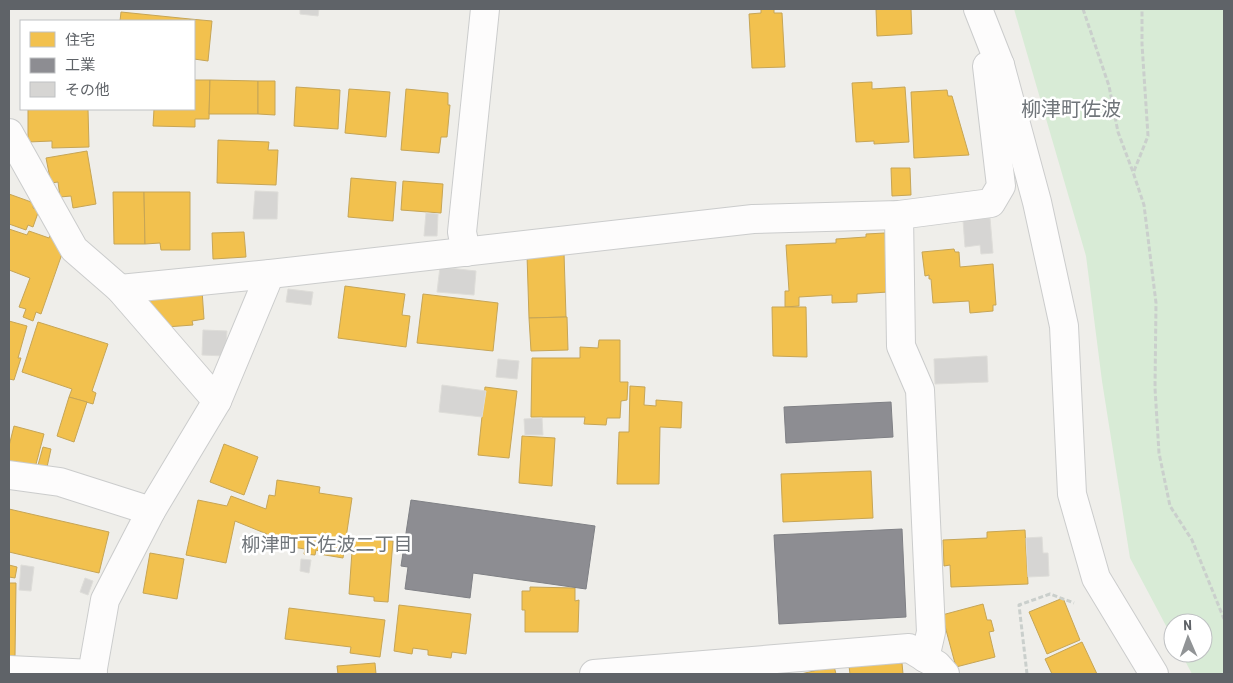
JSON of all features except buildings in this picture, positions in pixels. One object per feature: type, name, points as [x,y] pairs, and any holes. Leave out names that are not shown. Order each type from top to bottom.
[{"type":"street","points":[[466,252],[462,232],[484,9]]},
{"type":"street","points":[[978,9],[1000,65],[1037,202],[1064,326],[1072,494],[1096,578],[1154,674]]},
{"type":"street","points":[[120,289],[753,220],[899,215],[991,203],[1000,186],[987,66],[1000,65]]},
{"type":"street","points":[[9,133],[74,250],[120,289],[217,402]]},
{"type":"street","points":[[899,215],[901,346],[920,390],[931,632],[935,666]]},
{"type":"street","points":[[9,670],[92,674],[105,600],[151,511],[217,402],[270,274]]},
{"type":"street","points":[[9,475],[60,482],[151,511]]},
{"type":"street","points":[[594,674],[909,648],[935,666]]},
{"type":"path","points":[[1083,9],[1109,86],[1118,132],[1144,205],[1156,303],[1155,388],[1159,453],[1170,506],[1192,540],[1224,619]]},
{"type":"path","points":[[1133,172],[1148,136],[1142,44],[1142,9]]},
{"type":"path","points":[[1027,674],[1019,604],[1050,594],[1073,602],[1080,608]]},
{"type":"green space","points":[[1014,9],[1224,9],[1224,674],[1192,674],[1186,663],[1213,663],[1213,613],[1163,613],[1163,620],[1130,558],[1102,381],[1086,256]]},
{"type":"district","name":"柳津町佐波","points":[[1071,109]]},
{"type":"district","name":"柳津町下佐波二丁目","points":[[327,544]]}]
